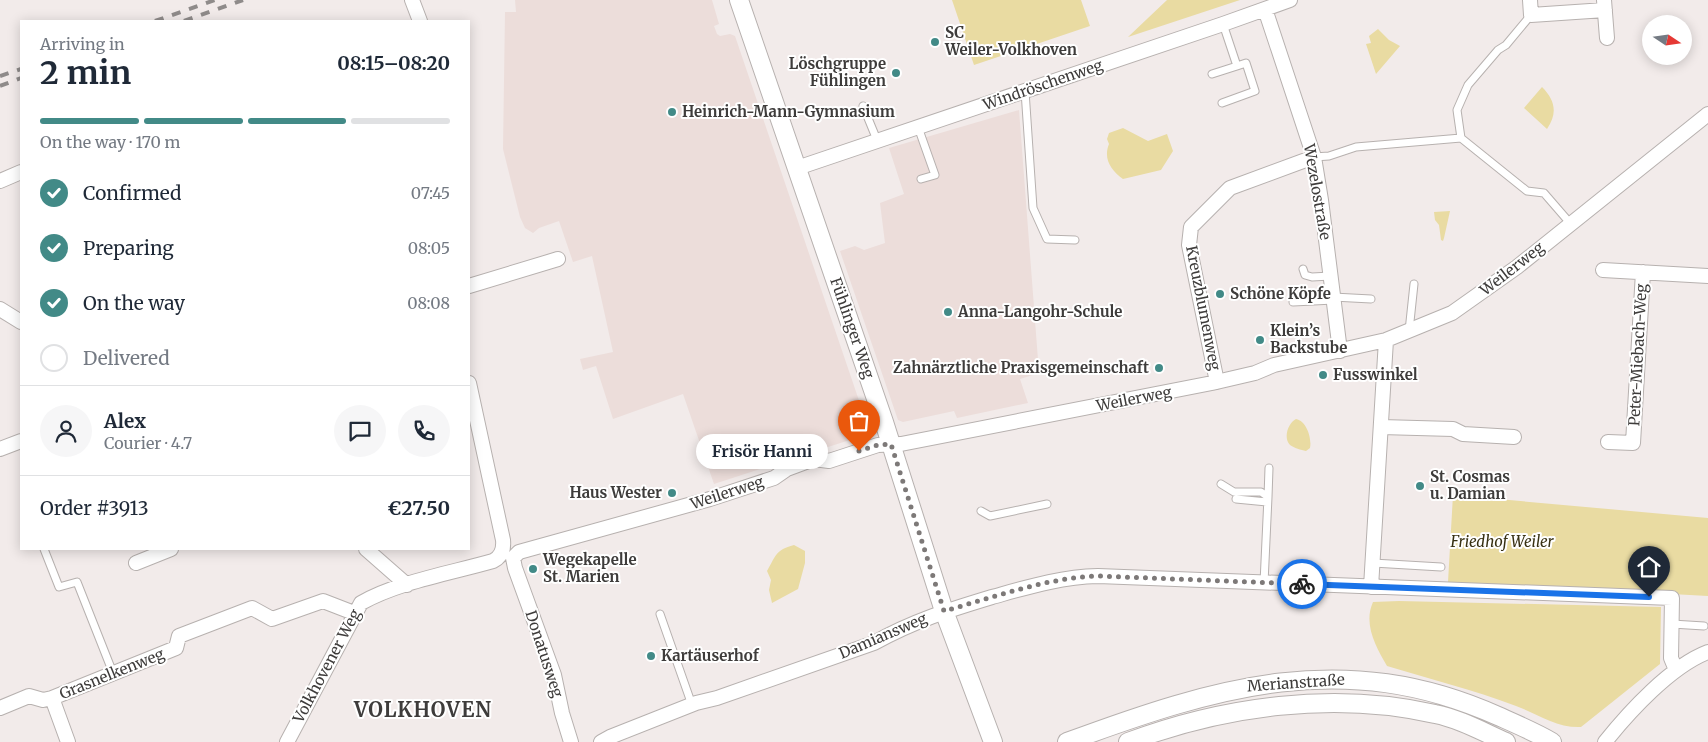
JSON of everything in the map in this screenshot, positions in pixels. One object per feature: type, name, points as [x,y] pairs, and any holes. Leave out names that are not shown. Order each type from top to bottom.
[{"type":"street","points":[[412,0],[420,20]]},
{"type":"street","name":"Fühlinger Weg","points":[[739,0],[891,444],[944,611],[993,742]]},
{"type":"street","name":"Windröschenweg","points":[[797,168],[1290,0]]},
{"type":"street","points":[[1530,0],[1530,14],[1604,5],[1607,38]]},
{"type":"street","name":"Wezelostraße","points":[[1265,9],[1314,157],[1322,200],[1340,351]]},
{"type":"street","name":"Weilerweg","points":[[515,568],[513,558],[519,552],[710,499],[774,478],[787,469],[814,459],[828,460],[878,445],[901,444],[928,439],[1217,382],[1255,373],[1274,365],[1386,340],[1409,332],[1447,316],[1464,306],[1517,267],[1708,114]]},
{"type":"street","name":"Kreuzblumenweg","points":[[1217,382],[1190,246],[1192,227],[1230,188],[1314,157]]},
{"type":"street","points":[[0,181],[20,172]]},
{"type":"street","points":[[470,286],[558,259]]},
{"type":"street","points":[[1603,270],[1708,276]]},
{"type":"street","name":"Peter-Miebach-Weg","points":[[1608,442],[1633,443],[1643,272]]},
{"type":"street","points":[[0,309],[20,321]]},
{"type":"street","points":[[1372,587],[1386,340]]},
{"type":"street","name":"Volkhovener Weg","points":[[287,742],[361,603],[407,585],[493,561],[498,559],[502,552],[504,540],[470,387]]},
{"type":"street","points":[[1381,427],[1453,429],[1463,434],[1514,437]]},
{"type":"street","points":[[0,449],[20,441]]},
{"type":"street","points":[[136,563],[168,550]]},
{"type":"street","points":[[367,550],[407,585]]},
{"type":"street","name":"Donatusweg","points":[[515,568],[554,675],[562,713],[571,742]]},
{"type":"street","name":"Damiansweg","points":[[601,742],[692,705],[874,643],[895,631],[944,611],[1047,581],[1074,577],[1098,576],[1672,598],[1671,658],[1676,670]]},
{"type":"street","name":"Grasnelkenweg","points":[[0,708],[28,696],[43,700],[52,698],[176,648],[179,636],[252,608],[272,619],[323,601],[354,614]]},
{"type":"street","points":[[1605,742],[1626,717],[1676,670],[1708,652]]},
{"type":"street","name":"Merianstraße","points":[[1067,742],[1164,708],[1246,686],[1307,679],[1359,679],[1391,683],[1439,693],[1473,705],[1552,742]]},
{"type":"street","points":[[52,698],[68,742]]},
{"type":"street","name":"Merianstraße","points":[[1128,742],[1218,714],[1250,708],[1328,703],[1397,707],[1437,714],[1506,742]]},
{"type":"lane","points":[[1530,14],[1506,45],[1498,50],[1468,85],[1457,110],[1461,138],[1527,191],[1544,193],[1570,223]]},
{"type":"lane","points":[[1223,24],[1237,66]]},
{"type":"lane","points":[[1212,74],[1246,63],[1255,91],[1222,103]]},
{"type":"lane","points":[[1024,91],[1033,208],[1047,239],[1074,240]]},
{"type":"lane","points":[[863,106],[877,140]]},
{"type":"lane","points":[[918,127],[935,175],[921,179]]},
{"type":"lane","name":"Kreuzblumenweg","points":[[1314,157],[1329,156],[1356,147],[1461,138]]},
{"type":"lane","points":[[1303,269],[1305,275],[1312,277],[1331,276]]},
{"type":"lane","points":[[1409,332],[1414,284]]},
{"type":"lane","points":[[1293,302],[1344,296],[1370,299]]},
{"type":"lane","points":[[1264,583],[1269,468]]},
{"type":"lane","points":[[1221,484],[1234,492],[1261,492],[1267,500]]},
{"type":"lane","points":[[1236,499],[1267,500]]},
{"type":"lane","points":[[981,512],[990,516],[1047,504]]},
{"type":"lane","points":[[44,550],[59,588],[77,582],[113,673]]},
{"type":"lane","points":[[1373,563],[1441,567]]},
{"type":"lane","points":[[660,614],[692,705]]},
{"type":"lane","points":[[1672,624],[1704,626]]},
{"type":"shaded area","points":[[515,0],[712,0],[719,24],[714,26],[717,34],[720,36],[730,34],[735,36],[868,427],[865,435],[714,484],[683,394],[613,419],[596,366],[583,370],[580,359],[613,352],[592,256],[573,262],[559,221],[539,228],[533,233],[525,228],[520,217],[503,149],[505,12],[516,12]]},
{"type":"shaded area","name":"Anna-Langohr-Schule","points":[[1019,110],[1039,373],[1020,379],[1028,403],[957,418],[954,411],[903,422],[898,420],[840,251],[855,246],[864,250],[885,243],[880,203],[904,194],[889,148]]},
{"type":"green space","points":[[952,0],[1081,0],[1090,26],[974,65]]},
{"type":"green space","points":[[1167,0],[1240,0],[1128,37]]},
{"type":"green space","points":[[1378,29],[1389,40],[1400,46],[1376,74],[1366,44],[1371,43],[1369,36]]},
{"type":"green space","points":[[1542,87],[1550,97],[1554,107],[1553,118],[1547,129],[1524,108]]},
{"type":"green space","points":[[1123,128],[1148,141],[1167,134],[1173,151],[1161,170],[1123,179],[1115,172],[1109,164],[1107,149],[1109,144],[1107,139],[1109,133]]},
{"type":"green space","points":[[1450,211],[1443,241],[1441,240],[1439,225],[1435,220],[1434,212]]},
{"type":"green space","points":[[1296,419],[1303,423],[1309,435],[1310,448],[1306,451],[1293,447],[1287,439],[1287,431]]},
{"type":"green space","name":"Friedhof Weiler","points":[[1453,495],[1708,518],[1708,596],[1448,582]]},
{"type":"green space","points":[[794,545],[805,551],[805,563],[798,589],[772,603],[769,590],[771,580],[767,571],[779,551]]},
{"type":"green space","points":[[1373,602],[1661,607],[1660,664],[1581,727],[1563,725],[1484,695],[1387,666],[1372,635],[1369,619],[1370,610]]},
{"type":"railway","points":[[158,20],[215,0]]},
{"type":"railway","points":[[187,20],[243,0]]},
{"type":"railway","points":[[0,76],[20,69]]},
{"type":"railway","points":[[0,86],[20,78]]},
{"type":"way so far","points":[[859,451],[878,445],[891,444],[944,611],[1047,581],[1074,577],[1098,576],[1302,584]]},
{"type":"place","name":"SC Weiler-Volkhoven","points":[[935,42]]},
{"type":"place","name":"Löschgruppe Fühlingen","points":[[896,73]]},
{"type":"place","name":"Heinrich-Mann-Gymnasium","points":[[672,112]]},
{"type":"place","name":"Schöne Köpfe","points":[[1220,294]]},
{"type":"place","name":"Anna-Langohr-Schule","points":[[948,312]]},
{"type":"place","name":"Klein’s Backstube","points":[[1260,340]]},
{"type":"place","name":"Zahnärztliche Praxisgemeinschaft","points":[[1159,368]]},
{"type":"place","name":"Fusswinkel","points":[[1323,375]]},
{"type":"place","name":"Frisör Hanni","points":[[859,451]]},
{"type":"place","name":"St. Cosmas u. Damian","points":[[1420,486]]},
{"type":"place","name":"Haus Wester","points":[[672,493]]},
{"type":"place","name":"Wegekapelle St. Marien","points":[[533,569]]},
{"type":"place","name":"Kartäuserhof","points":[[651,656]]},
{"type":"district","name":"VOLKHOVEN","points":[[423,710]]},
{"type":"route","points":[[1302,584],[1649,597]]}]
